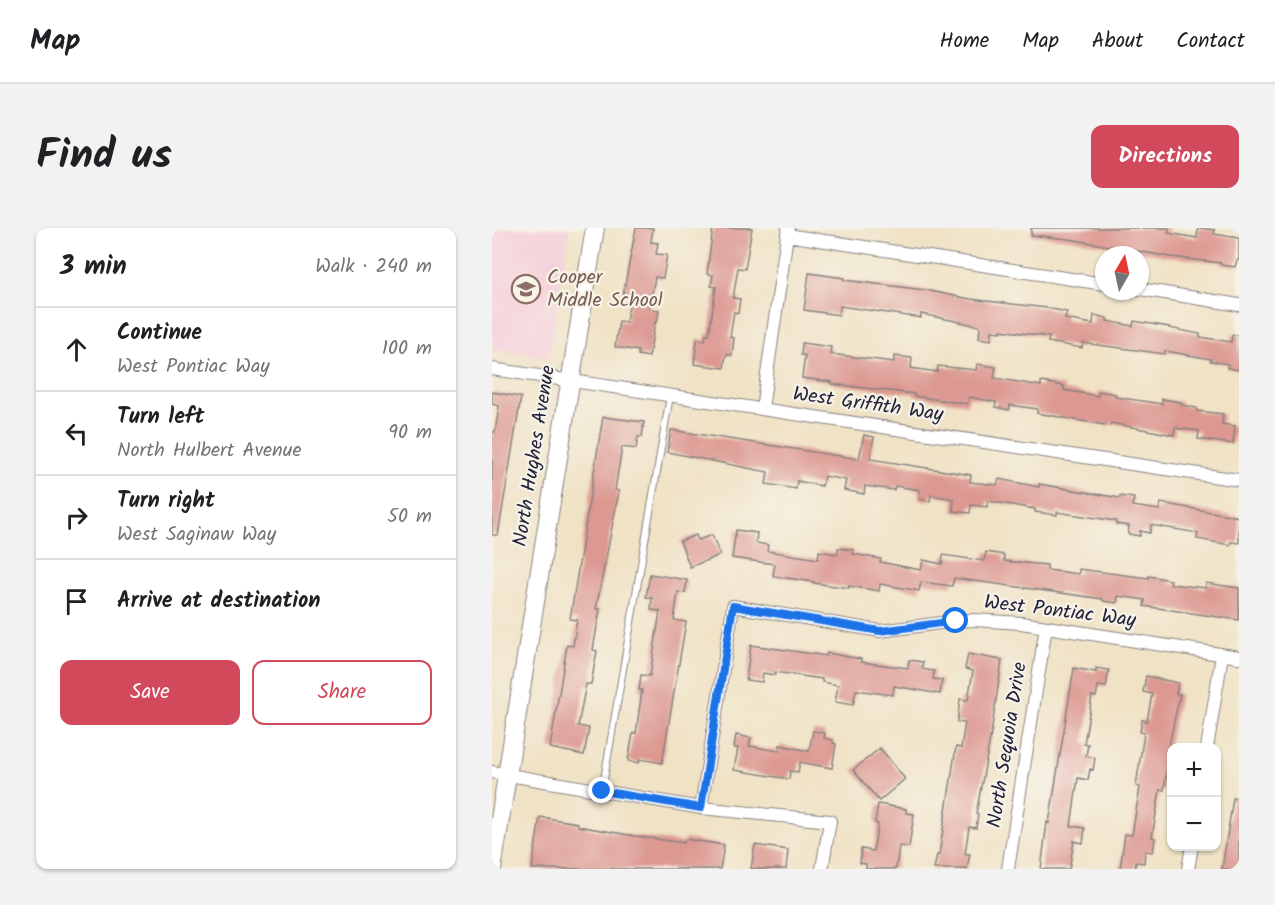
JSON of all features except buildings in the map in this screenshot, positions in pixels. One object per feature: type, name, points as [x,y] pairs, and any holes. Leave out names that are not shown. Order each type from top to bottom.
[{"type":"street","name":"North Hughes Avenue","points":[[492,869],[499,774],[570,381],[595,228]]},
{"type":"street","points":[[762,409],[788,231],[1095,282]]},
{"type":"street","points":[[1149,290],[1239,304]]},
{"type":"street","name":"West Griffith Way","points":[[492,369],[1239,480]]},
{"type":"street","name":"West Pontiac Way","points":[[701,808],[733,606],[880,631],[974,620],[1046,627],[1239,657]]},
{"type":"street","name":"North Sequoia Drive","points":[[1008,869],[1046,627]]},
{"type":"street","points":[[1208,743],[1222,655]]},
{"type":"street","points":[[499,774],[701,808],[830,821],[822,869]]},
{"type":"street","points":[[1188,869],[1190,851]]},
{"type":"lane","points":[[602,791],[670,395]]},
{"type":"shaded area","name":"Cooper Middle School","points":[[492,228],[570,228],[549,358],[492,349]]},
{"type":"place","name":"Cooper Middle School","points":[[526,289]]},
{"type":"route","points":[[602,791],[701,808],[733,606],[880,631],[956,621]]}]
